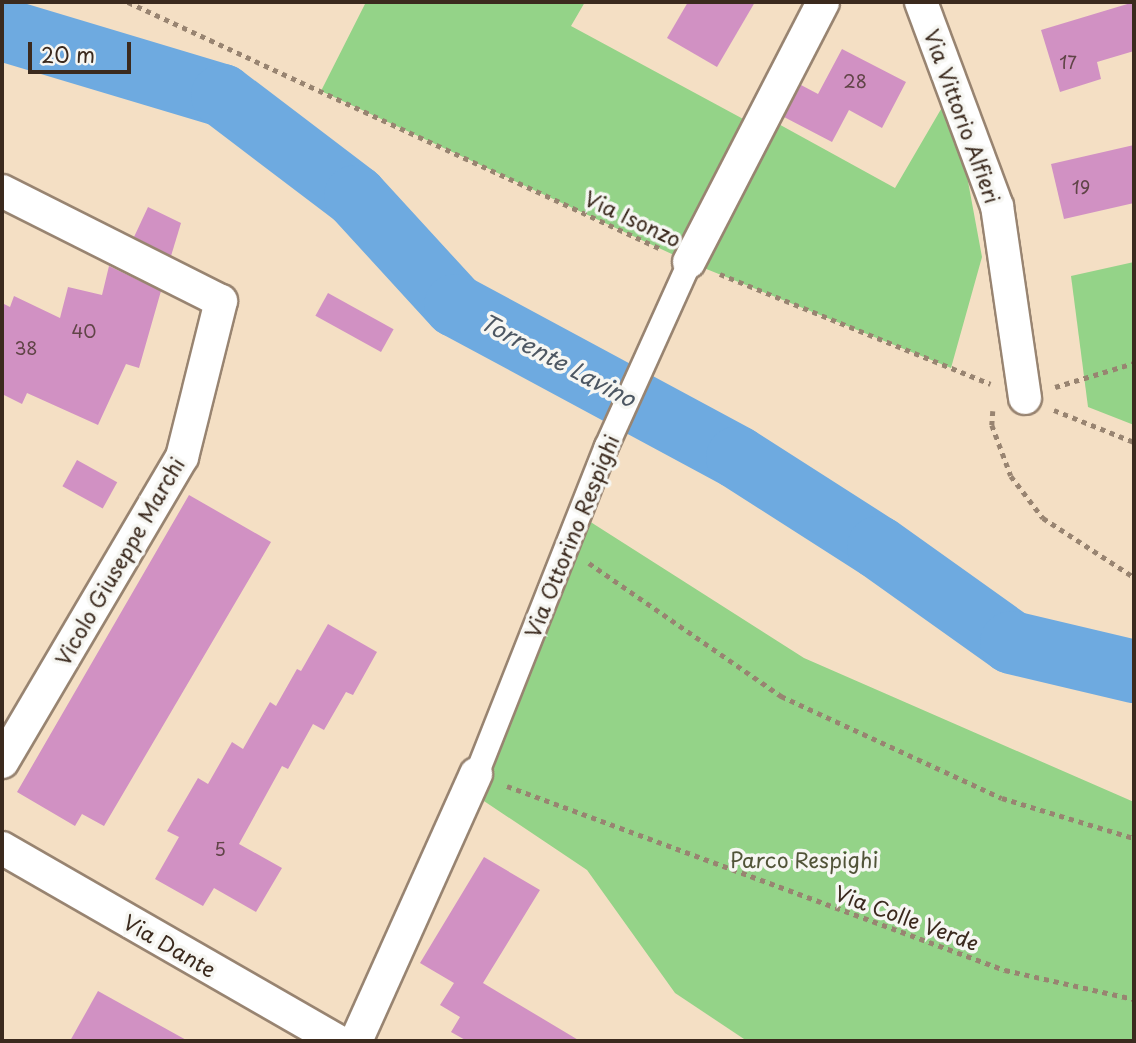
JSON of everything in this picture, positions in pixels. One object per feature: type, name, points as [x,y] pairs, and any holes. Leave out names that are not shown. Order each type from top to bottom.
[{"type":"street","name":"Via Ottorino Respighi","points":[[356,1041],[477,774],[606,446],[690,262],[823,2]]},
{"type":"street","name":"Via Vittorio Alfieri","points":[[921,2],[997,206],[1025,398]]},
{"type":"street","name":"Vicolo Giuseppe Marchi","points":[[2,191],[221,302],[182,457],[2,762]]},
{"type":"street","name":"Via Dante","points":[[2,848],[338,1041]]},
{"type":"path","name":"Via Isonzo","points":[[128,2],[690,262],[1134,442]]},
{"type":"path","points":[[1084,377],[1134,363]]},
{"type":"path","points":[[995,386],[992,425],[1011,476],[1043,518],[1134,577]]},
{"type":"path","points":[[566,547],[781,696],[1002,798],[1134,838]]},
{"type":"path","name":"Via Colle Verde","points":[[477,774],[1005,970],[1134,999]]},
{"type":"green space","points":[[366,2],[585,2],[571,26],[758,127],[764,116],[895,188],[944,104],[962,149],[982,257],[951,368],[689,262],[321,91]]},
{"type":"green space","points":[[1134,262],[1134,425],[1088,407],[1071,276]]},
{"type":"green space","name":"Parco Respighi","points":[[578,514],[804,658],[1134,802],[1134,1041],[747,1041],[675,993],[587,870],[469,791]]},
{"type":"building","points":[[688,2],[755,2],[717,67],[667,38]]},
{"type":"building","points":[[1134,2],[1134,51],[1097,62],[1101,79],[1060,92],[1041,30]]},
{"type":"building","points":[[842,49],[906,82],[882,128],[849,110],[832,142],[784,117],[801,85],[818,94]]},
{"type":"building","points":[[1134,145],[1134,203],[1064,219],[1051,164]]},
{"type":"building","points":[[148,207],[181,223],[171,256],[134,237]]},
{"type":"building","points":[[109,266],[161,291],[139,368],[126,364],[98,425],[27,393],[22,404],[2,394],[2,303],[10,307],[14,296],[60,318],[68,287],[102,295]]},
{"type":"building","points":[[328,293],[394,329],[381,352],[315,316]]},
{"type":"building","points":[[77,460],[117,482],[103,509],[62,486]]},
{"type":"building","points":[[189,495],[271,542],[104,826],[82,814],[75,826],[17,792]]},
{"type":"building","points":[[328,624],[377,652],[353,695],[346,692],[324,730],[313,724],[288,769],[282,766],[239,844],[282,868],[256,912],[214,888],[203,906],[155,879],[179,837],[167,831],[198,778],[208,784],[232,742],[243,749],[270,702],[276,706],[297,669],[301,671]]},
{"type":"building","points":[[484,857],[540,890],[483,983],[580,1041],[467,1041],[451,1032],[460,1017],[440,1005],[454,983],[420,963]]},
{"type":"building","points":[[98,991],[188,1041],[70,1041]]},
{"type":"waterway","name":"Torrente Lavino","points":[[2,29],[222,95],[355,196],[455,305],[737,457],[878,547],[1011,642],[1134,671]]}]
